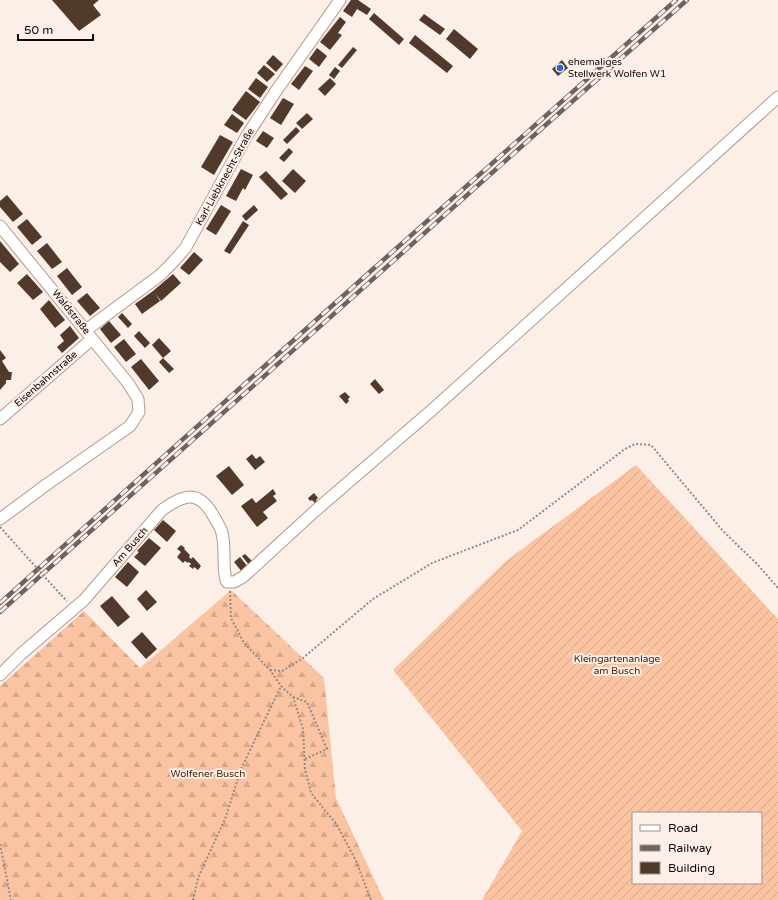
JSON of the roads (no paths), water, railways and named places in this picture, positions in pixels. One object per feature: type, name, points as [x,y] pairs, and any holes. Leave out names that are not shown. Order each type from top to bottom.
[{"type":"street","name":"Karl-Liebknecht-Straße","points":[[89,334],[159,276],[178,258],[186,247],[246,137],[340,0]]},
{"type":"street","name":"Am Busch","points":[[0,675],[21,654],[84,600],[162,510],[171,503],[182,498],[192,497],[199,499],[206,504],[222,532],[225,577],[228,582],[234,582],[243,577],[315,511],[432,410],[778,97]]},
{"type":"street","name":"Waldstraße","points":[[0,226],[89,334],[128,383],[138,399],[138,412],[130,426],[0,519]]},
{"type":"street","name":"Eisenbahnstraße","points":[[0,419],[89,334]]},
{"type":"railway","points":[[0,603],[676,0]]},
{"type":"railway","points":[[0,612],[687,0]]},
{"type":"place","name":"ehemaliges Stellwerk Wolfen W1","points":[[560,68]]},
{"type":"park label","name":"Kleingartenanlage am Busch","points":[[617,664]]},
{"type":"park label","name":"Wolfener Busch","points":[[208,774]]}]
